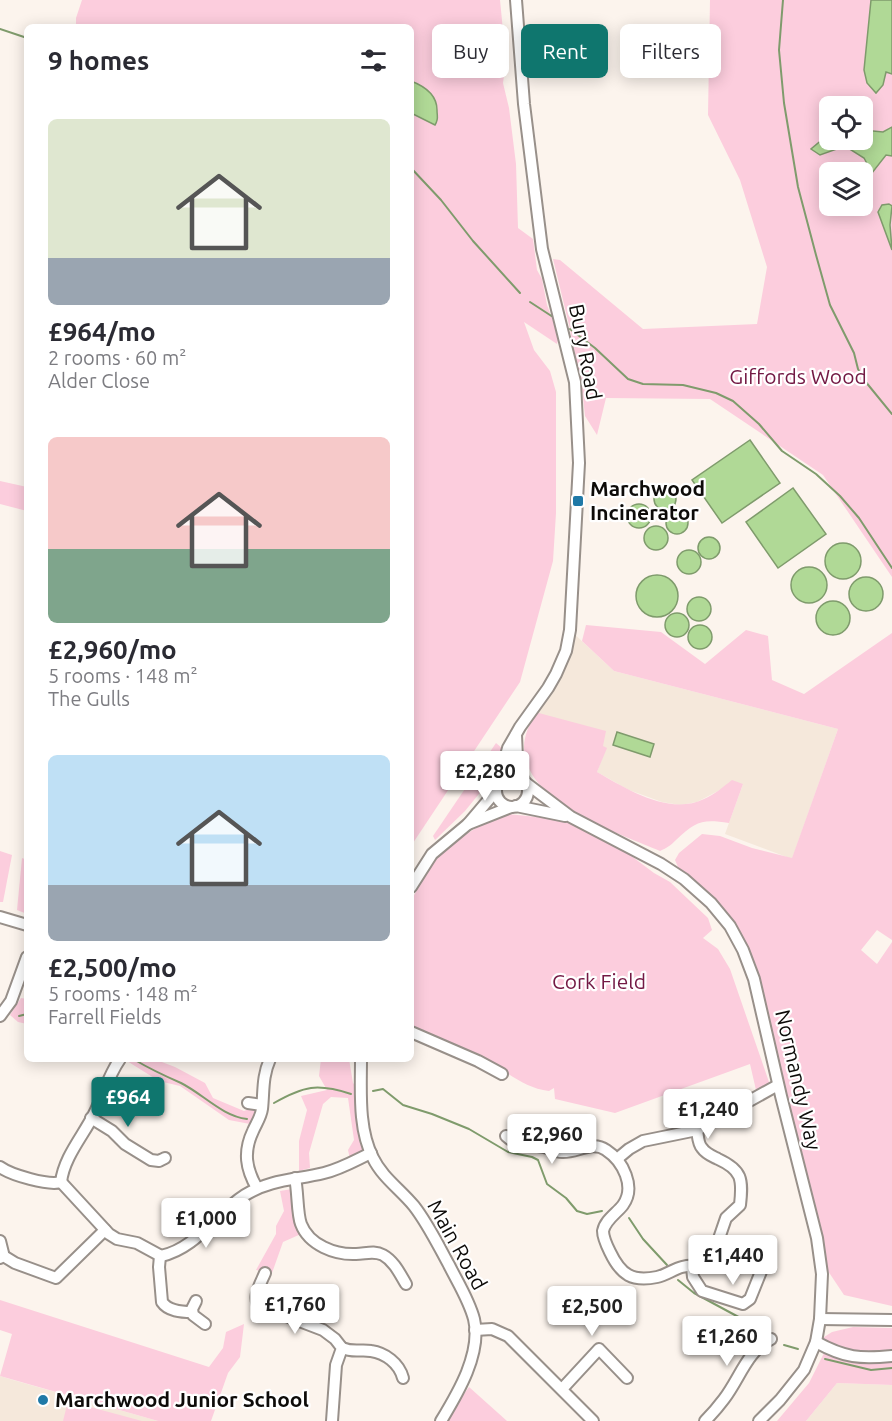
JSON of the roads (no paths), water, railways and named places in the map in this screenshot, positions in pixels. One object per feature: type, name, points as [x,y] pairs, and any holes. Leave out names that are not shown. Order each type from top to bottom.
[{"type":"street","name":"Bury Road","points":[[497,788],[508,748],[552,681],[566,651],[570,630],[579,463],[575,382],[542,249],[524,104],[516,0]]},
{"type":"street","points":[[468,824],[522,804],[527,797],[517,758],[516,735]]},
{"type":"street","points":[[414,882],[432,854],[468,824],[500,781],[508,776],[517,776],[524,781]]},
{"type":"street","name":"Normandy Way","points":[[524,781],[571,817],[651,858],[676,874],[711,903],[730,926],[743,950],[754,979],[817,1239],[822,1274],[820,1319],[816,1342],[804,1370],[780,1400],[759,1421]]},
{"type":"street","points":[[497,788],[500,801],[514,806]]},
{"type":"street","name":"Normandy Way","points":[[514,806],[571,817]]},
{"type":"street","points":[[0,917],[24,924]]},
{"type":"street","points":[[0,1016],[12,1001],[24,966]]},
{"type":"street","points":[[414,1033],[502,1074]]},
{"type":"street","points":[[61,1182],[73,1150],[92,1118],[118,1062]]},
{"type":"street","points":[[257,1188],[248,1169],[246,1155],[250,1138],[261,1114],[262,1086],[269,1062]]},
{"type":"street","name":"Main Road","points":[[361,1062],[364,1124],[370,1153],[380,1169],[413,1205],[428,1226],[466,1298],[474,1319],[474,1349],[467,1370],[441,1421]]},
{"type":"street","points":[[617,1159],[643,1141],[697,1130],[778,1085]]},
{"type":"street","points":[[248,1103],[262,1105]]},
{"type":"street","points":[[92,1118],[112,1131],[125,1144],[151,1160],[159,1161],[165,1158]]},
{"type":"street","points":[[506,1136],[515,1144],[545,1147],[561,1152],[594,1146],[605,1149],[617,1159],[626,1173],[628,1194],[624,1205],[605,1224],[603,1232],[622,1272],[646,1280],[664,1276],[682,1267],[707,1264],[712,1259],[726,1218],[740,1205],[741,1184],[738,1173],[731,1164],[706,1153],[700,1146],[697,1130]]},
{"type":"street","points":[[160,1256],[188,1245],[227,1208],[257,1188],[279,1180],[333,1170],[370,1153]]},
{"type":"street","points":[[0,1167],[16,1176],[52,1184],[61,1182]]},
{"type":"street","points":[[295,1178],[299,1219],[311,1240],[327,1248],[349,1253],[383,1254],[392,1262],[406,1284]]},
{"type":"street","points":[[61,1182],[113,1237],[137,1243],[160,1256]]},
{"type":"street","points":[[56,1289],[59,1276],[105,1230]]},
{"type":"street","points":[[0,1241],[1,1257],[51,1277],[59,1276]]},
{"type":"street","points":[[160,1256],[162,1302],[173,1309],[192,1312]]},
{"type":"street","points":[[692,1267],[696,1284],[702,1291],[743,1304],[750,1299],[764,1264]]},
{"type":"street","points":[[265,1273],[255,1296],[261,1310],[268,1309],[323,1330],[342,1348],[351,1352],[372,1351],[384,1354],[401,1370],[403,1377]]},
{"type":"street","points":[[196,1301],[192,1312],[194,1317],[205,1324]]},
{"type":"street","points":[[820,1319],[892,1320]]},
{"type":"street","points":[[475,1330],[492,1329],[508,1336],[593,1421]]},
{"type":"street","points":[[705,1421],[724,1399],[751,1356],[771,1339]]},
{"type":"street","points":[[816,1342],[837,1353],[866,1359],[892,1356]]},
{"type":"street","points":[[332,1421],[336,1365],[342,1348]]},
{"type":"street","points":[[562,1389],[599,1349],[627,1378]]},
{"type":"waterway","points":[[783,0],[779,50],[784,103],[798,187],[830,305],[854,353],[858,369],[892,414]]},
{"type":"waterway","points":[[0,29],[24,37]]},
{"type":"waterway","points":[[414,171],[520,293]]},
{"type":"waterway","points":[[530,302],[553,317]]},
{"type":"waterway","points":[[570,329],[595,348],[628,379],[643,384],[683,385],[716,393],[733,401],[759,424],[782,451],[816,474],[840,496],[859,518],[892,568]]},
{"type":"waterway","points":[[19,1016],[24,1015]]},
{"type":"waterway","points":[[139,1062],[181,1083],[229,1114],[247,1119]]},
{"type":"waterway","points":[[274,1103],[311,1088],[329,1088],[351,1094]]},
{"type":"waterway","points":[[373,1091],[383,1089],[403,1105],[469,1129],[508,1152],[538,1160],[547,1184],[566,1198],[577,1211],[587,1214],[602,1211]]},
{"type":"waterway","points":[[629,1218],[643,1239],[667,1265]]},
{"type":"waterway","points":[[678,1280],[694,1293],[746,1321],[755,1332]]},
{"type":"waterway","points":[[784,1345],[798,1349]]},
{"type":"waterway","points":[[825,1359],[871,1370],[892,1368]]},
{"type":"place","name":"Marchwood Incinerator","points":[[578,501]]},
{"type":"place","name":"Marchwood Junior School","points":[[43,1400]]},
{"type":"park label","name":"Giffords Wood","points":[[798,377]]},
{"type":"park label","name":"Cork Field","points":[[599,982]]}]
